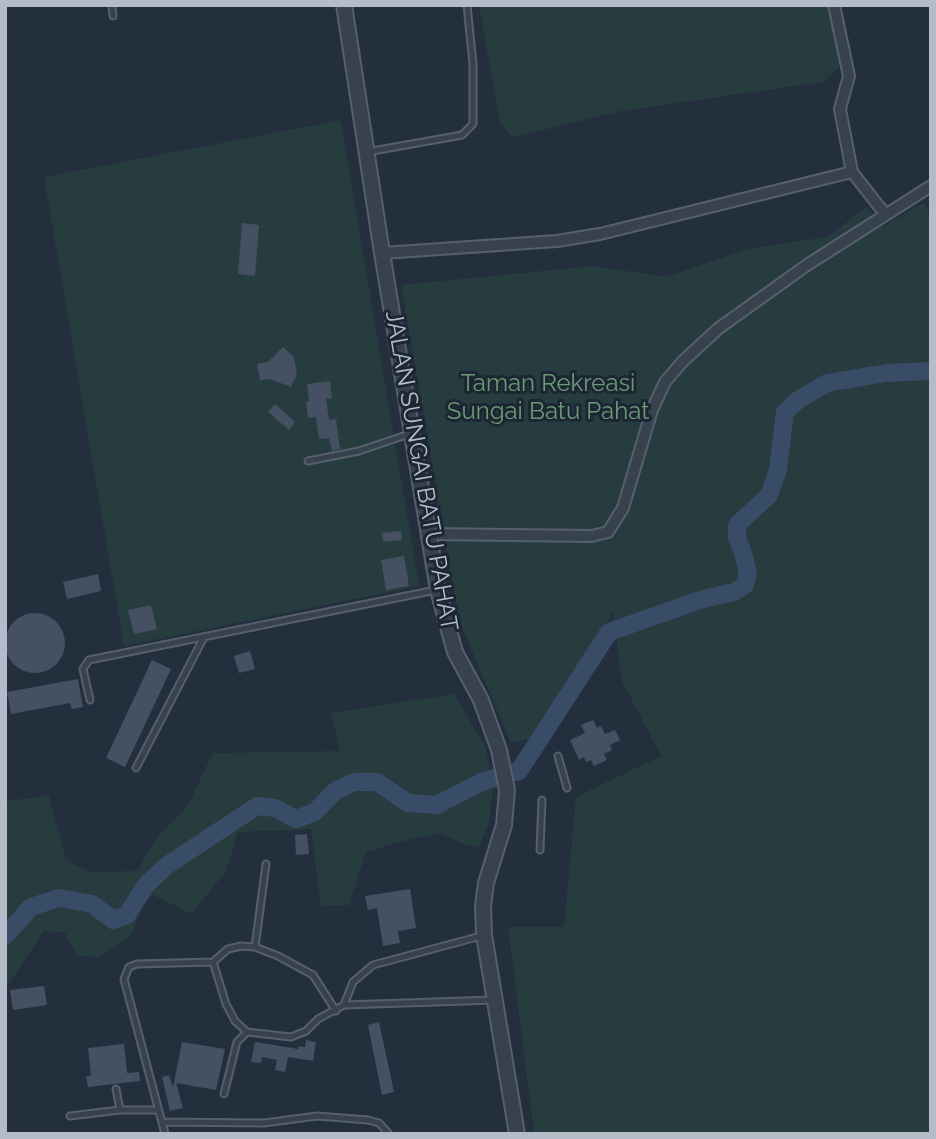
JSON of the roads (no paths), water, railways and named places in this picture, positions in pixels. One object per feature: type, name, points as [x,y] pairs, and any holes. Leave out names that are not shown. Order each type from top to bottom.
[{"type":"street","name":"JALAN SUNGAI BATU PAHAT","points":[[344,5],[438,590],[455,652],[481,700],[499,750],[507,790],[504,825],[486,883],[483,906],[484,935],[517,1134]]},
{"type":"street","points":[[834,5],[849,76],[840,109],[852,172],[885,215]]},
{"type":"street","points":[[382,253],[557,240],[600,234],[852,172]]},
{"type":"street","points":[[429,534],[592,537],[608,532],[623,508],[652,410],[671,374],[719,328],[807,265],[931,186]]},
{"type":"lane","points":[[112,5],[113,16]]},
{"type":"lane","points":[[367,152],[462,135],[473,124],[473,64],[467,5]]},
{"type":"lane","points":[[308,461],[359,451],[412,433]]},
{"type":"lane","points":[[90,700],[83,669],[89,660],[438,590]]},
{"type":"lane","points":[[136,768],[204,637]]},
{"type":"lane","points":[[558,756],[567,788]]},
{"type":"lane","points":[[540,850],[542,800]]},
{"type":"lane","points":[[255,947],[266,864]]},
{"type":"lane","points":[[213,962],[226,1004],[235,1021],[247,1032],[291,1037],[306,1031],[318,1019],[344,1005],[353,982],[373,965],[484,935]]},
{"type":"lane","points":[[165,1134],[124,979],[129,967],[137,964],[213,962],[228,948],[255,947],[313,975],[336,1011]]},
{"type":"lane","points":[[344,1005],[496,1000]]},
{"type":"lane","points":[[224,1094],[237,1042],[247,1032]]},
{"type":"lane","points":[[116,1089],[120,1110]]},
{"type":"lane","points":[[71,1116],[120,1110],[158,1110]]},
{"type":"lane","points":[[162,1122],[264,1123],[317,1116],[379,1123],[389,1134]]},
{"type":"waterway","points":[[5,936],[31,907],[59,898],[92,904],[113,920],[127,915],[145,886],[166,866],[257,806],[275,808],[296,819],[315,812],[335,791],[354,782],[377,782],[408,803],[437,805],[481,782],[519,771],[609,632],[703,599],[734,592],[745,585],[748,574],[737,538],[737,525],[769,495],[778,470],[785,412],[798,400],[827,383],[886,373],[931,371]]},
{"type":"park label","name":"Taman Rekreasi Sungai Batu Pahat","points":[[548,398]]}]
